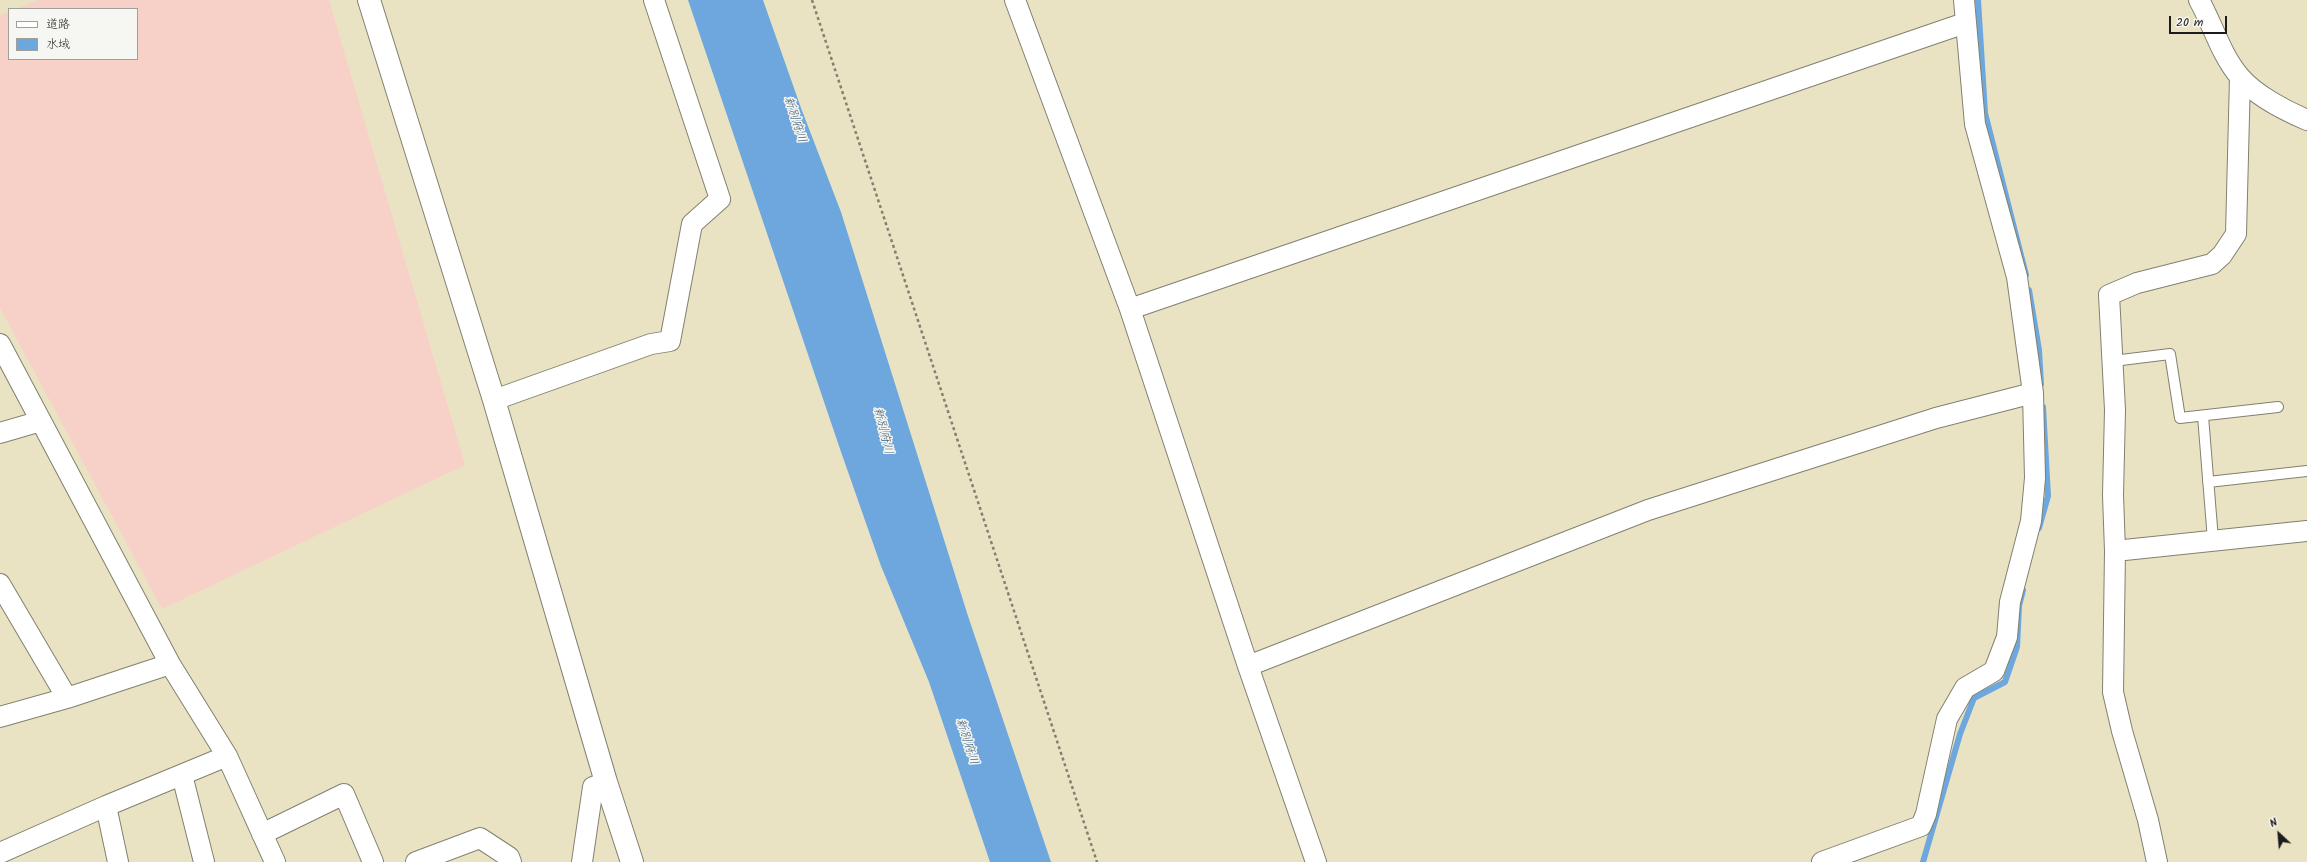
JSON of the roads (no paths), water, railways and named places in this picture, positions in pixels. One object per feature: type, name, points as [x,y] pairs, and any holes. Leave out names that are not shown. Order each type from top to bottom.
[{"type":"street","points":[[369,0],[494,400],[606,782],[632,862]]},
{"type":"street","points":[[494,400],[651,344],[670,341],[692,224],[720,199],[654,0]]},
{"type":"street","points":[[1015,0],[1130,309],[1248,666],[1316,862]]},
{"type":"street","points":[[1822,862],[1920,826],[1926,814],[1947,719],[1965,688],[1994,671],[2007,637],[2010,602],[2031,522],[2035,478],[2033,393],[2017,277],[1975,124],[1964,0]]},
{"type":"street","points":[[2199,0],[2223,49],[2240,77],[2288,112],[2307,120]]},
{"type":"street","points":[[1130,309],[1965,22]]},
{"type":"street","points":[[2158,862],[2148,820],[2122,731],[2113,692],[2115,551],[2113,495],[2115,410],[2109,295],[2137,283],[2212,264],[2222,255],[2236,234],[2240,77]]},
{"type":"street","points":[[0,344],[170,664],[227,756],[275,862]]},
{"type":"street","points":[[1248,666],[1648,510],[1936,418],[2033,393]]},
{"type":"street","points":[[0,433],[41,421]]},
{"type":"street","points":[[2115,551],[2213,540],[2307,532]]},
{"type":"street","points":[[0,584],[7,609],[67,698]]},
{"type":"street","points":[[0,718],[67,698],[170,664]]},
{"type":"street","points":[[4,856],[106,806],[227,756]]},
{"type":"street","points":[[182,775],[204,862]]},
{"type":"street","points":[[582,862],[588,809],[593,787],[606,782]]},
{"type":"street","points":[[262,834],[344,794],[373,862]]},
{"type":"street","points":[[106,806],[118,862]]},
{"type":"street","points":[[416,862],[480,838],[508,858],[511,862]]},
{"type":"lane","points":[[2113,361],[2170,354],[2180,418],[2278,407]]},
{"type":"lane","points":[[2203,416],[2213,540]]},
{"type":"lane","points":[[2208,482],[2307,471]]},
{"type":"water","name":"新別府川","points":[[688,0],[763,0],[801,108],[841,212],[968,616],[1051,862],[990,862],[929,682],[881,566],[840,449]]},
{"type":"waterway","points":[[1978,0],[1985,113],[2026,275]]},
{"type":"waterway","points":[[2029,290],[2039,350],[2041,384]]},
{"type":"waterway","points":[[2039,528],[2048,496],[2043,407]]},
{"type":"waterway","points":[[1923,862],[1960,734],[1974,698],[2005,682],[2017,647],[2019,606],[2023,590]]}]
